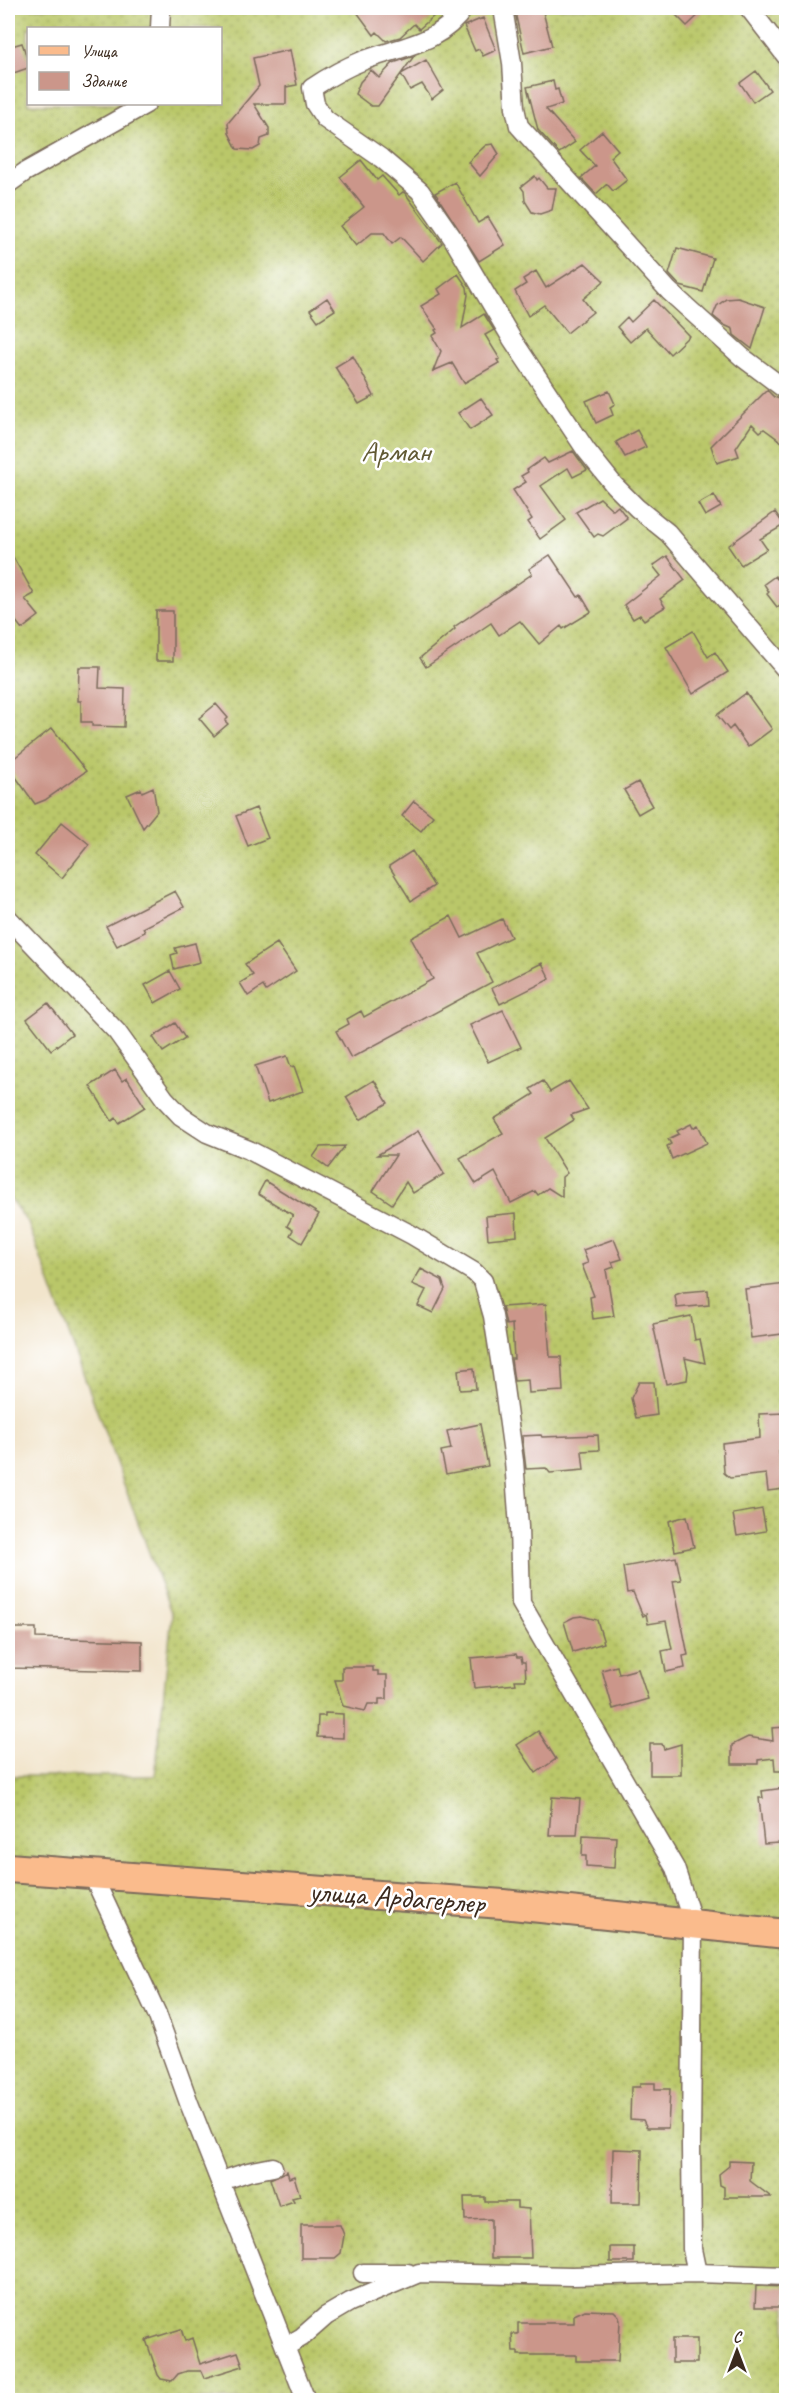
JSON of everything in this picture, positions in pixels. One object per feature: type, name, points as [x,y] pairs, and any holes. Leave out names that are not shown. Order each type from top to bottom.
[{"type":"main road","name":"улица Ардагерлер","points":[[8,1868],[503,1904],[786,1934]]},
{"type":"street","points":[[160,27],[161,8]]},
{"type":"street","points":[[464,8],[435,36],[360,61],[326,78],[312,88],[315,104],[325,119],[381,158],[420,191],[452,237],[512,339],[586,450],[614,485],[637,508],[668,533],[786,670]]},
{"type":"street","points":[[503,8],[519,126],[669,291],[742,357],[786,390]]},
{"type":"street","points":[[749,8],[786,56]]},
{"type":"street","points":[[8,184],[25,172],[144,105]]},
{"type":"street","points":[[8,918],[117,1032],[165,1100],[181,1116],[207,1133],[249,1149],[412,1235],[474,1272],[483,1281],[502,1373],[514,1461],[519,1527],[520,1602],[675,1868],[693,1923],[692,2249],[697,2273]]},
{"type":"street","points":[[92,1874],[157,2014],[306,2400]]},
{"type":"street","points":[[221,2181],[248,2172],[273,2168]]},
{"type":"street","points":[[363,2273],[561,2276],[697,2273],[786,2276]]},
{"type":"street","points":[[285,2347],[302,2337],[326,2316],[350,2302],[419,2273]]},
{"type":"green space","name":"Арман","points":[[8,8],[786,8],[786,2400],[8,2400],[8,1776],[155,1776],[172,1615],[28,1223],[8,1196]]},
{"type":"building","points":[[354,8],[443,8],[419,29],[414,24],[400,37],[386,41],[377,32],[374,35]]},
{"type":"building","points":[[542,8],[552,46],[524,53],[515,12]]},
{"type":"building","points":[[669,8],[706,8],[687,26]]},
{"type":"building","points":[[483,18],[496,50],[483,56],[479,49],[475,51],[464,26]]},
{"type":"building","points":[[22,43],[27,57],[27,68],[8,75],[8,47]]},
{"type":"building","points":[[290,50],[297,85],[286,87],[286,104],[254,104],[269,128],[269,136],[261,139],[260,146],[253,150],[237,149],[229,133],[228,123],[259,86],[253,58]]},
{"type":"building","points":[[414,56],[378,106],[371,106],[355,94],[360,82],[371,70],[379,78],[393,63]]},
{"type":"building","points":[[426,60],[443,90],[432,99],[422,84],[410,90],[401,74]]},
{"type":"building","points":[[756,71],[770,90],[753,102],[740,83]]},
{"type":"building","points":[[553,81],[562,104],[546,109],[575,142],[559,153],[538,130],[527,87]]},
{"type":"building","points":[[602,131],[618,150],[610,157],[627,180],[613,191],[607,184],[596,194],[581,178],[595,166],[580,150]]},
{"type":"building","points":[[493,144],[499,154],[480,176],[468,162],[486,145]]},
{"type":"building","points":[[361,160],[377,180],[382,176],[399,195],[405,193],[442,243],[423,261],[401,237],[392,244],[384,233],[372,233],[356,246],[340,226],[364,207],[340,177]]},
{"type":"building","points":[[535,176],[547,188],[556,188],[552,210],[540,214],[532,212],[525,201],[521,187]]},
{"type":"building","points":[[455,182],[478,223],[488,217],[505,245],[479,261],[435,193]]},
{"type":"building","points":[[677,248],[713,258],[703,292],[680,286],[669,274]]},
{"type":"building","points":[[585,263],[604,281],[583,299],[593,312],[567,333],[544,305],[528,316],[515,291],[526,284],[523,279],[536,271],[546,288]]},
{"type":"building","points":[[458,274],[467,287],[468,295],[462,328],[484,314],[494,330],[485,335],[500,359],[497,360],[499,363],[464,383],[452,363],[433,371],[441,351],[432,336],[437,333],[435,330],[437,329],[421,306],[441,294],[438,289]]},
{"type":"building","points":[[327,298],[335,310],[318,321],[310,310]]},
{"type":"building","points":[[738,298],[765,307],[752,349],[734,335],[733,329],[713,316],[717,306],[726,299]]},
{"type":"building","points":[[654,300],[689,336],[670,354],[646,328],[630,342],[617,327],[627,317],[631,322]]},
{"type":"building","points":[[353,356],[374,396],[359,404],[335,367]]},
{"type":"building","points":[[767,390],[774,397],[786,401],[786,445],[764,429],[760,432],[752,424],[736,448],[739,456],[717,463],[711,446]]},
{"type":"building","points":[[609,391],[615,404],[610,407],[613,415],[596,423],[586,401]]},
{"type":"building","points":[[481,398],[493,415],[470,430],[458,413]]},
{"type":"building","points":[[637,430],[646,447],[625,457],[616,442]]},
{"type":"building","points":[[573,451],[587,470],[573,477],[568,468],[541,486],[566,520],[540,539],[528,522],[532,519],[513,490],[526,482],[521,476],[544,458],[548,463]]},
{"type":"building","points":[[714,495],[721,507],[705,516],[698,504]]},
{"type":"building","points":[[600,498],[613,510],[618,506],[627,518],[603,536],[598,534],[594,537],[576,512]]},
{"type":"building","points":[[775,512],[784,525],[760,539],[767,549],[741,565],[728,546]]},
{"type":"building","points":[[8,548],[34,594],[25,599],[39,616],[22,629],[8,611]]},
{"type":"building","points":[[550,555],[578,597],[581,595],[591,612],[563,629],[561,626],[539,644],[520,621],[499,635],[491,623],[426,667],[420,658],[455,629],[454,627],[532,574],[529,569]]},
{"type":"building","points":[[667,556],[685,580],[660,599],[665,607],[644,620],[640,615],[633,619],[624,605],[661,576],[653,566]]},
{"type":"building","points":[[786,572],[786,601],[777,607],[767,594],[769,592],[764,584],[775,576],[777,579]]},
{"type":"building","points":[[156,611],[173,611],[173,661],[156,661]]},
{"type":"building","points":[[693,631],[708,657],[715,652],[728,672],[693,694],[666,647]]},
{"type":"building","points":[[79,667],[100,667],[99,688],[125,689],[124,727],[92,726],[92,722],[81,722],[81,701],[78,701]]},
{"type":"building","points":[[746,693],[772,729],[748,747],[733,726],[729,730],[717,715]]},
{"type":"building","points":[[216,704],[228,718],[225,721],[228,724],[214,736],[199,718]]},
{"type":"building","points":[[52,728],[86,771],[45,800],[35,804],[8,763]]},
{"type":"building","points":[[638,782],[652,806],[638,814],[624,790]]},
{"type":"building","points":[[153,787],[157,811],[143,828],[127,795]]},
{"type":"building","points":[[414,801],[433,816],[421,831],[402,816]]},
{"type":"building","points":[[256,808],[268,838],[248,846],[236,816]]},
{"type":"building","points":[[62,822],[89,844],[62,878],[35,855]]},
{"type":"building","points":[[412,851],[434,886],[411,901],[389,866]]},
{"type":"building","points":[[175,891],[184,907],[143,928],[145,932],[117,946],[106,926]]},
{"type":"building","points":[[451,916],[462,938],[502,919],[511,937],[477,953],[492,982],[351,1058],[336,1031],[349,1024],[347,1019],[361,1011],[364,1017],[433,979],[411,938]]},
{"type":"building","points":[[195,943],[200,962],[174,969],[171,955],[177,953],[175,948]]},
{"type":"building","points":[[277,943],[296,971],[266,991],[263,986],[248,996],[240,983],[253,975],[245,964]]},
{"type":"building","points":[[542,963],[550,979],[500,1004],[492,988]]},
{"type":"building","points":[[170,971],[180,989],[155,1003],[145,985]]},
{"type":"building","points":[[48,1003],[72,1034],[51,1050],[27,1019]]},
{"type":"building","points":[[503,1010],[521,1047],[488,1062],[470,1025]]},
{"type":"building","points":[[175,1023],[185,1038],[163,1052],[153,1037]]},
{"type":"building","points":[[287,1056],[291,1067],[294,1066],[303,1091],[268,1103],[255,1066]]},
{"type":"building","points":[[115,1070],[122,1081],[127,1078],[145,1107],[119,1123],[116,1118],[112,1121],[90,1086]]},
{"type":"building","points":[[374,1080],[388,1103],[360,1120],[346,1097]]},
{"type":"building","points":[[543,1081],[550,1092],[569,1081],[588,1109],[571,1115],[574,1120],[545,1138],[567,1173],[562,1177],[562,1197],[548,1188],[538,1195],[535,1191],[511,1203],[495,1172],[476,1184],[460,1158],[503,1133],[494,1119],[534,1094],[530,1089]]},
{"type":"building","points":[[691,1124],[693,1128],[698,1125],[707,1143],[672,1159],[667,1146],[671,1144],[668,1139],[679,1134],[677,1131]]},
{"type":"building","points":[[418,1131],[444,1174],[413,1193],[406,1182],[392,1204],[373,1191],[396,1155],[377,1155]]},
{"type":"building","points":[[345,1146],[328,1168],[313,1157],[320,1147]]},
{"type":"building","points":[[265,1181],[319,1214],[302,1243],[290,1235],[293,1230],[287,1226],[293,1215],[258,1194]]},
{"type":"building","points":[[516,1213],[517,1236],[488,1239],[486,1216]]},
{"type":"building","points":[[614,1239],[622,1259],[612,1262],[614,1267],[606,1270],[614,1316],[593,1319],[590,1297],[594,1296],[582,1265],[588,1263],[583,1250]]},
{"type":"building","points":[[421,1269],[442,1280],[445,1289],[433,1313],[418,1306],[426,1290],[412,1284]]},
{"type":"building","points":[[786,1284],[786,1330],[782,1330],[782,1334],[751,1338],[745,1289]]},
{"type":"building","points":[[708,1290],[709,1305],[677,1308],[675,1295]]},
{"type":"building","points":[[546,1304],[550,1357],[561,1357],[563,1391],[529,1393],[528,1380],[514,1381],[511,1359],[514,1359],[512,1324],[506,1325],[502,1307]]},
{"type":"building","points":[[691,1316],[695,1340],[700,1339],[705,1363],[685,1358],[688,1371],[687,1380],[666,1384],[653,1324]]},
{"type":"building","points":[[474,1368],[476,1389],[460,1390],[458,1370]]},
{"type":"building","points":[[639,1382],[654,1382],[657,1415],[636,1418],[631,1398]]},
{"type":"building","points":[[786,1413],[786,1449],[779,1451],[784,1489],[768,1491],[766,1474],[730,1478],[724,1473],[722,1443],[760,1438],[759,1414]]},
{"type":"building","points":[[480,1424],[488,1466],[446,1474],[441,1451],[451,1449],[447,1431]]},
{"type":"building","points":[[541,1435],[542,1437],[598,1435],[599,1450],[582,1451],[584,1470],[550,1473],[546,1468],[526,1469],[522,1436]]},
{"type":"building","points":[[762,1509],[766,1531],[737,1536],[733,1514]]},
{"type":"building","points":[[687,1516],[694,1547],[675,1551],[669,1521]]},
{"type":"building","points":[[676,1557],[681,1580],[673,1581],[688,1655],[683,1656],[685,1668],[666,1672],[662,1651],[672,1649],[666,1621],[648,1624],[646,1614],[643,1616],[633,1592],[627,1593],[623,1567]]},
{"type":"building","points":[[582,1616],[597,1620],[604,1643],[573,1652],[564,1622]]},
{"type":"building","points":[[8,1628],[36,1628],[36,1638],[142,1641],[142,1671],[8,1668]]},
{"type":"building","points":[[516,1654],[517,1657],[521,1657],[522,1662],[525,1662],[526,1680],[515,1680],[516,1684],[474,1688],[471,1658]]},
{"type":"building","points":[[617,1666],[619,1674],[638,1669],[648,1699],[613,1709],[602,1670]]},
{"type":"building","points":[[342,1667],[373,1667],[373,1671],[378,1671],[378,1675],[387,1675],[387,1699],[379,1699],[379,1704],[368,1704],[365,1711],[343,1706],[335,1680],[342,1680]]},
{"type":"building","points":[[325,1713],[343,1714],[343,1738],[317,1737],[318,1716],[325,1716]]},
{"type":"building","points":[[786,1727],[786,1771],[775,1771],[774,1758],[758,1760],[758,1764],[732,1764],[732,1745],[748,1737],[773,1741],[772,1728]]},
{"type":"building","points":[[538,1731],[556,1759],[536,1773],[517,1745]]},
{"type":"building","points":[[650,1744],[662,1744],[664,1749],[681,1744],[681,1775],[650,1775]]},
{"type":"building","points":[[784,1788],[786,1839],[780,1843],[764,1844],[759,1798],[763,1798],[762,1791]]},
{"type":"building","points":[[552,1797],[580,1799],[577,1835],[549,1835]]},
{"type":"building","points":[[583,1835],[616,1837],[614,1868],[586,1866],[586,1856],[582,1856]]},
{"type":"building","points":[[640,2083],[655,2083],[655,2089],[670,2089],[668,2128],[647,2128],[643,2120],[630,2119],[631,2087],[640,2087]]},
{"type":"building","points":[[613,2149],[642,2150],[641,2203],[612,2203]]},
{"type":"building","points":[[729,2161],[751,2162],[750,2181],[771,2197],[724,2197],[724,2187],[720,2185],[719,2174],[729,2166]]},
{"type":"building","points":[[287,2171],[289,2178],[294,2176],[300,2196],[292,2198],[294,2201],[279,2206],[270,2179]]},
{"type":"building","points":[[464,2197],[485,2197],[485,2202],[517,2202],[517,2208],[529,2209],[531,2258],[491,2258],[491,2219],[465,2220]]},
{"type":"building","points":[[301,2225],[340,2225],[344,2235],[341,2253],[335,2258],[301,2258]]},
{"type":"building","points":[[610,2247],[634,2247],[634,2262],[610,2262]]},
{"type":"building","points":[[756,2286],[786,2287],[786,2307],[755,2307]]},
{"type":"building","points":[[585,2310],[614,2311],[619,2316],[618,2361],[576,2361],[576,2355],[518,2355],[518,2352],[513,2352],[512,2334],[518,2334],[518,2323],[574,2323],[574,2315]]},
{"type":"building","points":[[181,2329],[185,2341],[192,2338],[200,2364],[238,2352],[243,2366],[204,2378],[201,2371],[187,2371],[178,2374],[172,2381],[161,2379],[146,2340]]},
{"type":"building","points":[[672,2339],[697,2339],[697,2363],[672,2363]]}]
